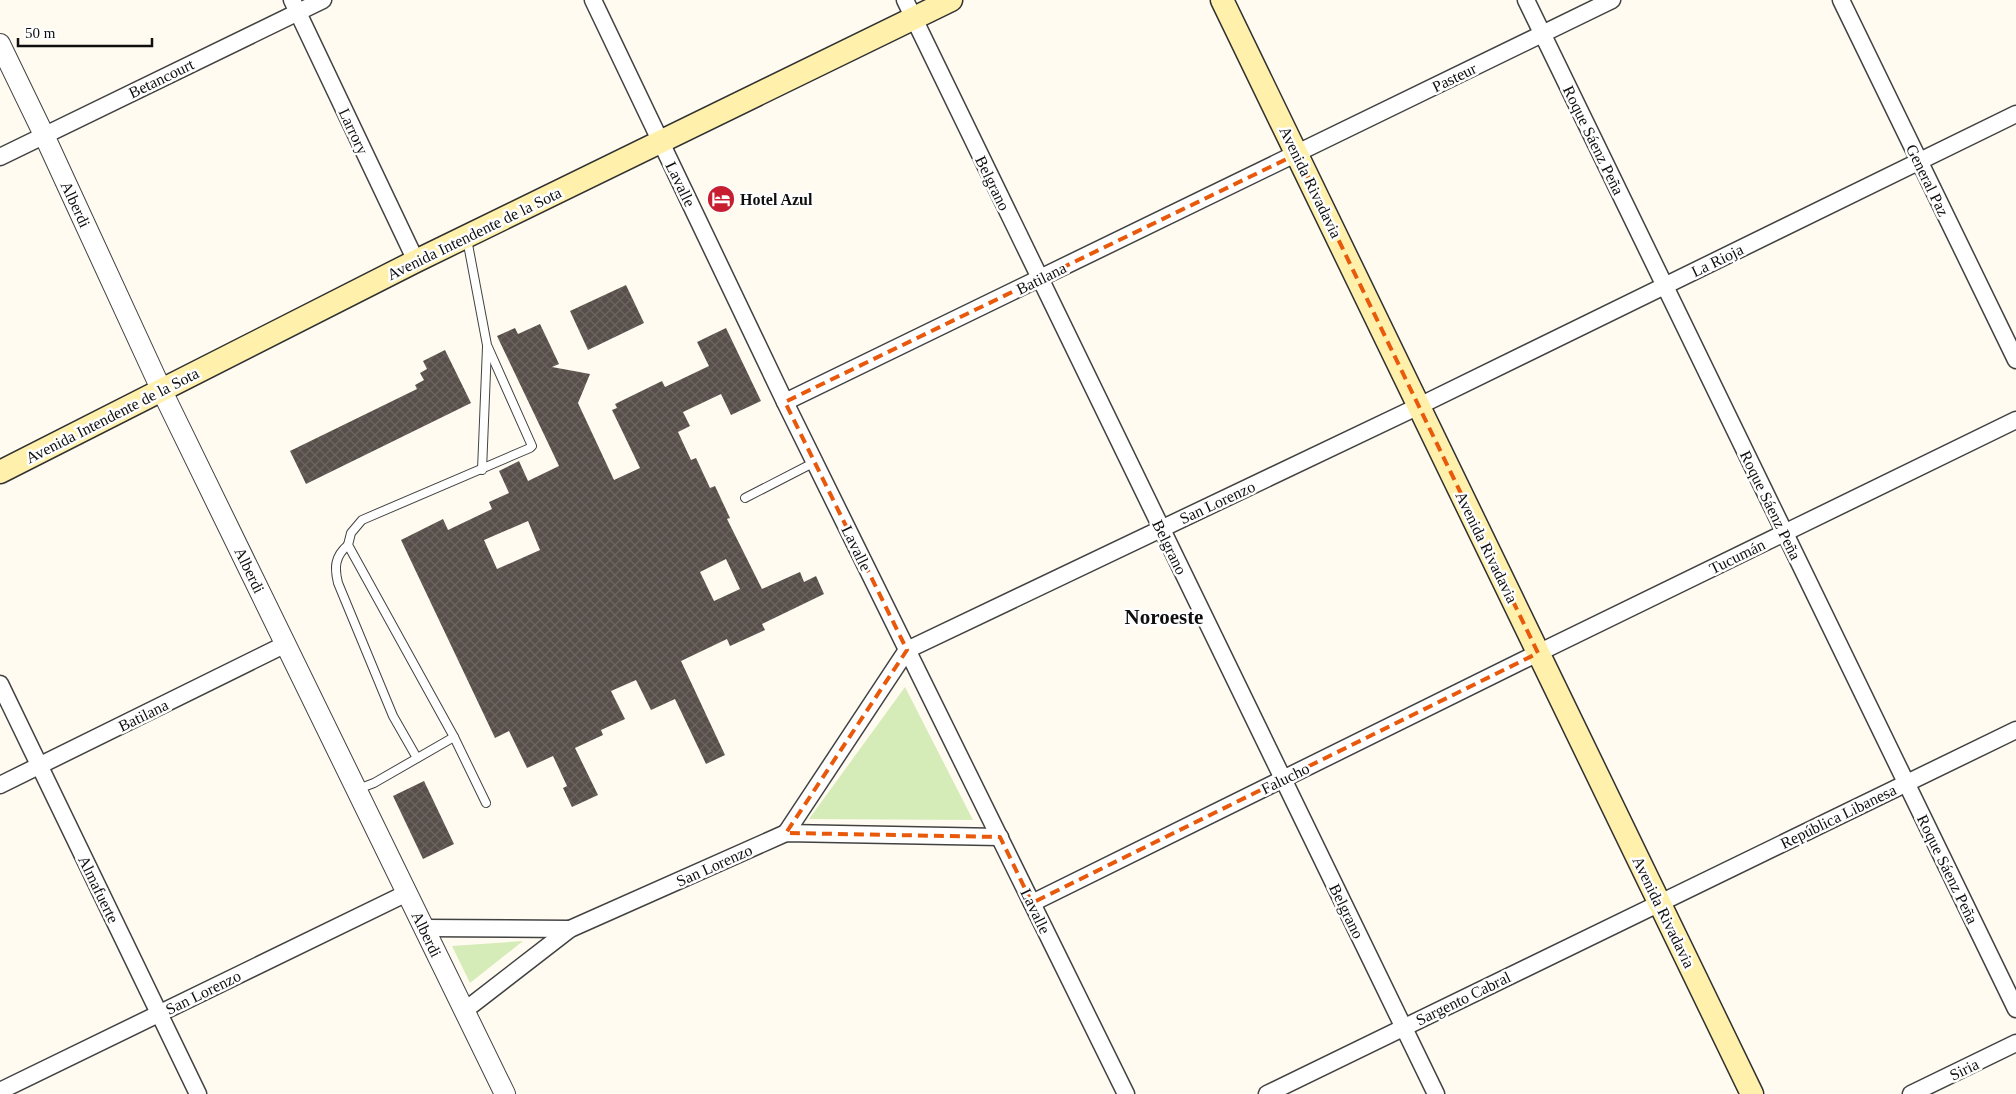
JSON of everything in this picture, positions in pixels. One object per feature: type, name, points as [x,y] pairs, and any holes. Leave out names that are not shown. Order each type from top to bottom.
[{"type":"main road","name":"Avenida Intendente de la Sota","points":[[0,472],[161,389],[661,142],[909,9],[951,0]]},
{"type":"main road","name":"Avenida Rivadavia","points":[[1222,0],[1752,1094]]},
{"type":"street","name":"Betancourt","points":[[0,157],[295,6],[322,0]]},
{"type":"street","name":"Lavalle","points":[[593,0],[785,402],[1126,1094]]},
{"type":"street","name":"Roque Sáenz Peña","points":[[1526,0],[2016,1009]]},
{"type":"street","name":"Pasteur","points":[[1297,154],[1612,0]]},
{"type":"street","name":"General Paz","points":[[1840,0],[2016,360]]},
{"type":"street","name":"Larrory","points":[[295,6],[416,262]]},
{"type":"street","name":"Belgrano","points":[[909,9],[1436,1094]]},
{"type":"street","name":"Alberdi","points":[[0,44],[161,389],[505,1094]]},
{"type":"street","name":"La Rioja","points":[[1419,406],[2016,114]]},
{"type":"street","name":"Batilana","points":[[785,402],[1297,154]]},
{"type":"street","name":"San Lorenzo","points":[[907,650],[1419,406]]},
{"type":"street","name":"Tucumán","points":[[1538,653],[2016,420]]},
{"type":"street","name":"Batilana","points":[[0,785],[286,644]]},
{"type":"street","points":[[786,833],[907,650]]},
{"type":"street","name":"Falucho","points":[[1032,903],[1538,653]]},
{"type":"street","name":"Almafuerte","points":[[0,684],[198,1094]]},
{"type":"street","name":"República Libanesa","points":[[1659,902],[2016,730]]},
{"type":"street","name":"San Lorenzo","points":[[464,1011],[570,929],[786,833],[1000,838]]},
{"type":"street","name":"San Lorenzo","points":[[0,1091],[407,893]]},
{"type":"street","name":"Sargento Cabral","points":[[1267,1094],[1659,902]]},
{"type":"street","points":[[424,928],[570,929]]},
{"type":"street","name":"Siria","points":[[1911,1094],[2016,1043]]},
{"type":"lane","points":[[467,237],[487,345],[482,470]]},
{"type":"lane","points":[[417,758],[392,716],[338,583],[335,570],[337,558],[340,551],[348,545],[351,533],[362,520],[482,470],[532,446],[487,345]]},
{"type":"lane","points":[[745,498],[815,462]]},
{"type":"lane","points":[[348,545],[454,737],[486,803]]},
{"type":"lane","points":[[356,790],[374,782],[454,737]]},
{"type":"highlighted area","points":[[1297,154],[1538,653],[1032,903],[1000,837],[786,833],[907,650],[785,402]]},
{"type":"green space","points":[[905,687],[973,820],[809,819]]},
{"type":"green space","points":[[523,941],[470,983],[452,946]]},
{"type":"building","points":[[626,285],[644,323],[588,350],[570,311]]},
{"type":"building","points":[[540,324],[559,364],[552,367],[590,374],[578,403],[614,480],[640,468],[612,410],[617,408],[615,404],[662,381],[665,387],[709,366],[697,342],[726,328],[761,401],[731,415],[721,394],[683,412],[690,426],[678,432],[691,460],[696,458],[710,488],[715,486],[730,518],[727,519],[762,589],[800,572],[804,582],[816,576],[824,594],[762,624],[765,630],[730,646],[727,639],[681,661],[725,755],[706,764],[675,699],[651,710],[636,680],[611,691],[625,719],[601,730],[603,735],[575,748],[598,795],[572,807],[563,788],[567,786],[553,756],[527,768],[509,731],[495,738],[401,540],[443,519],[448,530],[492,509],[489,502],[509,493],[499,471],[519,461],[528,481],[559,466],[497,336],[515,328],[518,334]],"holes":[[[528,521],[540,550],[497,569],[484,540]],[[726,559],[740,589],[714,601],[700,572]]]},
{"type":"building","points":[[445,350],[471,403],[306,484],[290,451],[417,389],[415,385],[424,380],[420,373],[427,369],[423,361]]},
{"type":"building","points":[[424,781],[454,844],[423,859],[393,796]]},
{"type":"place","name":"Hotel Azul","points":[[721,199]]},
{"type":"district","name":"Noroeste","points":[[1164,617]]}]
